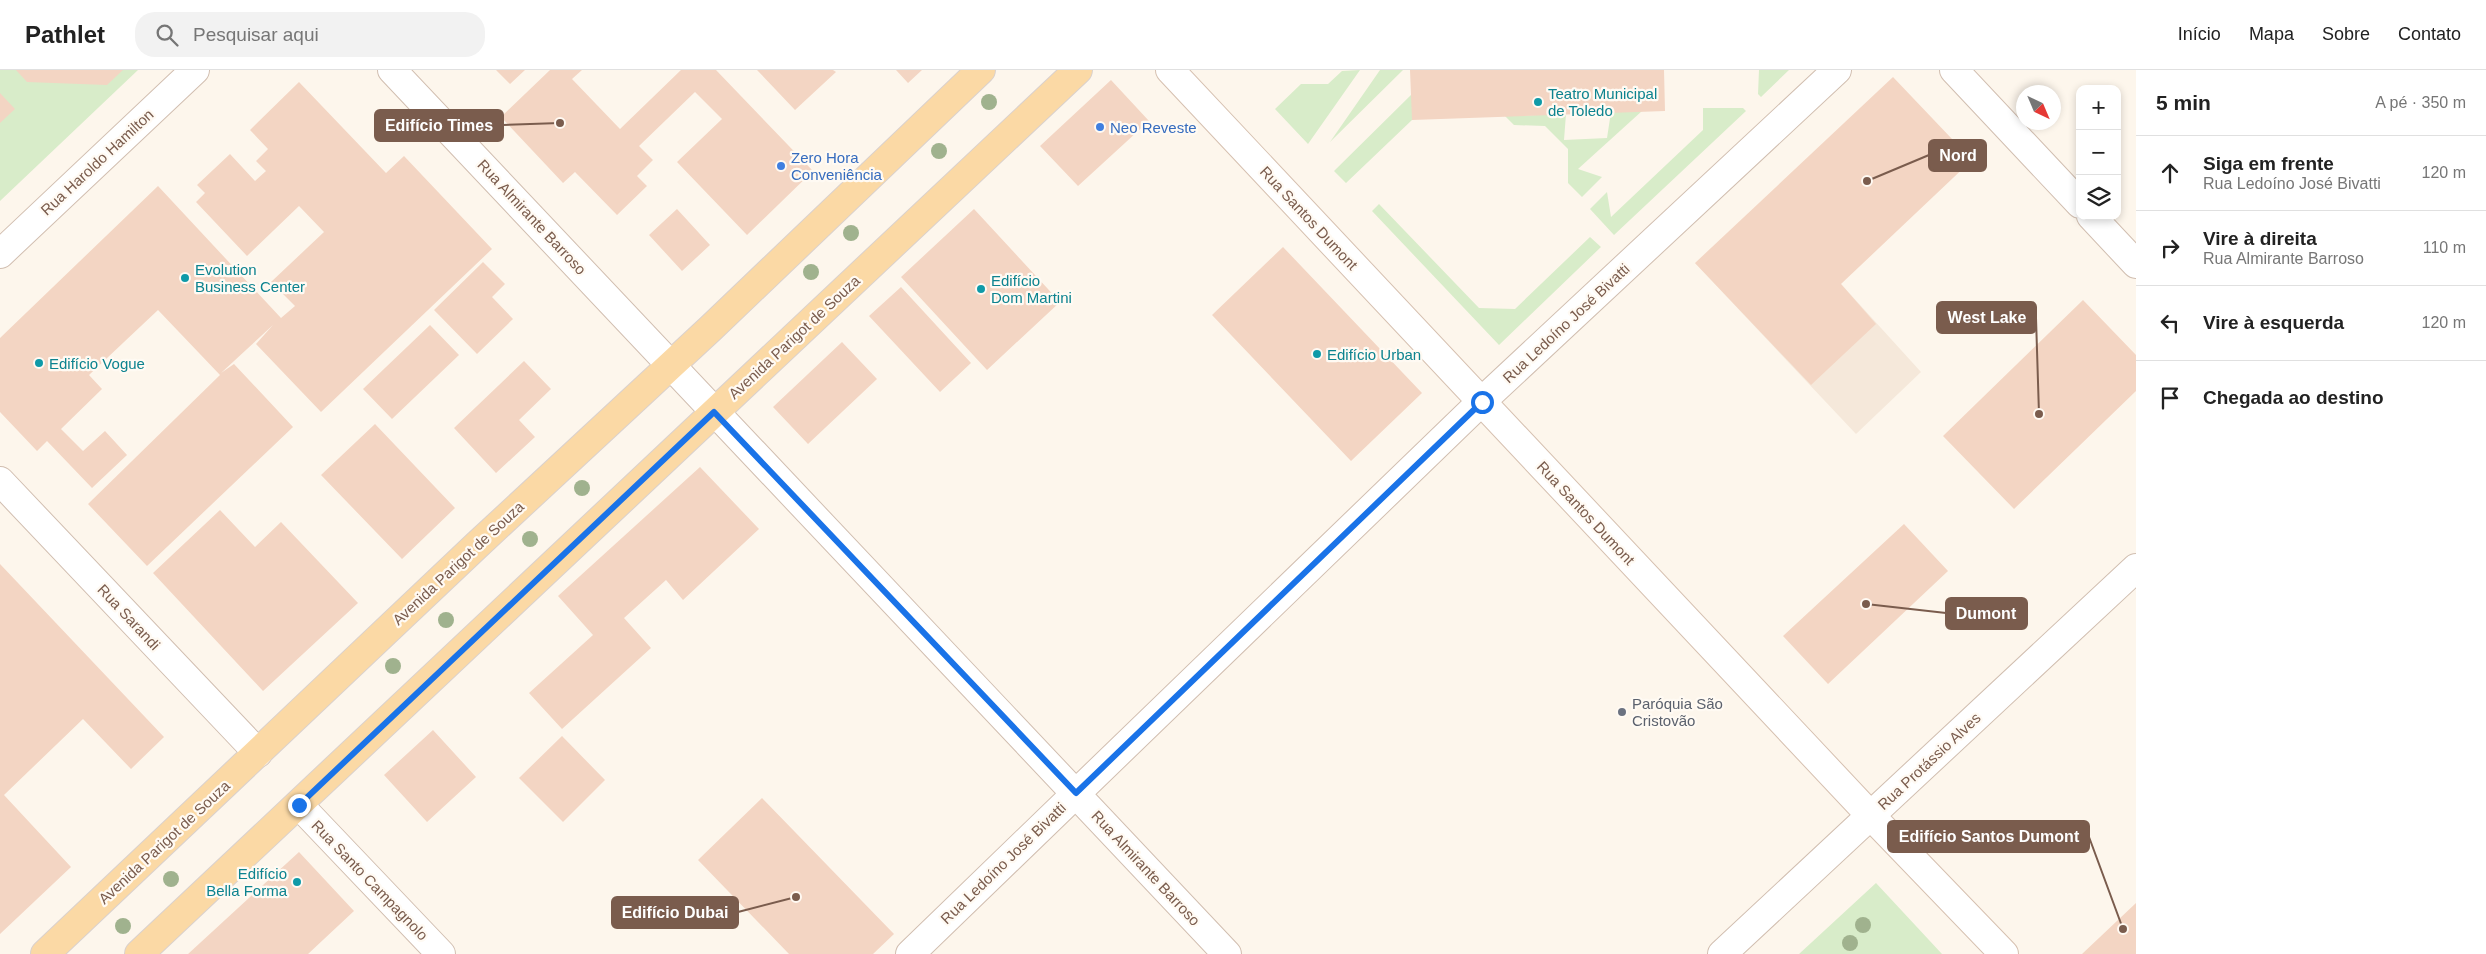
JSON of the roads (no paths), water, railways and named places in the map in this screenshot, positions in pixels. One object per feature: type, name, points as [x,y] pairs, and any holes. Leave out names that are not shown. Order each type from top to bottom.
[{"type":"main road","name":"Avenida Parigot de Souza","points":[[45,954],[477,544],[671,365],[981,70]]},
{"type":"main road","name":"Avenida Parigot de Souza","points":[[139,954],[1078,70]]},
{"type":"street","name":"Rua Haroldo Hamilton","points":[[0,254],[195,70]]},
{"type":"street","name":"Rua Almirante Barroso","points":[[392,70],[1227,954]]},
{"type":"street","name":"Rua Santos Dumont","points":[[1170,70],[1870,816],[2004,954]]},
{"type":"street","name":"Rua Ledoíno José Bivatti","points":[[910,954],[1482,402],[1836,70]]},
{"type":"street","points":[[1954,70],[2076,200]]},
{"type":"street","points":[[2095,220],[2136,264]]},
{"type":"street","name":"Rua Sarandi","points":[[0,481],[258,753]]},
{"type":"street","name":"Rua Protássio Alves","points":[[1722,954],[2136,568]]},
{"type":"street","name":"Rua Santo Campagnolo","points":[[299,805],[441,954]]},
{"type":"place","name":"Teatro Municipal de Toledo","points":[[1538,102]]},
{"type":"place","name":"Edifício Times","points":[[560,123]]},
{"type":"place","name":"Neo Reveste","points":[[1100,127]]},
{"type":"place","name":"Zero Hora Conveniência","points":[[781,166]]},
{"type":"place","name":"Nord","points":[[1867,181]]},
{"type":"place","name":"Evolution Business Center","points":[[185,278]]},
{"type":"place","name":"Edifício Dom Martini","points":[[981,289]]},
{"type":"place","name":"Edifício Urban","points":[[1317,354]]},
{"type":"place","name":"Edifício Vogue","points":[[39,363]]},
{"type":"place","name":"West Lake","points":[[2039,414]]},
{"type":"place","name":"Dumont","points":[[1866,604]]},
{"type":"place","name":"Paróquia São Cristovão","points":[[1622,712]]},
{"type":"place","name":"Edifício Bella Forma","points":[[297,882]]},
{"type":"place","name":"Edifício Dubai","points":[[796,897]]},
{"type":"place","name":"Edifício Santos Dumont","points":[[2123,929]]}]
